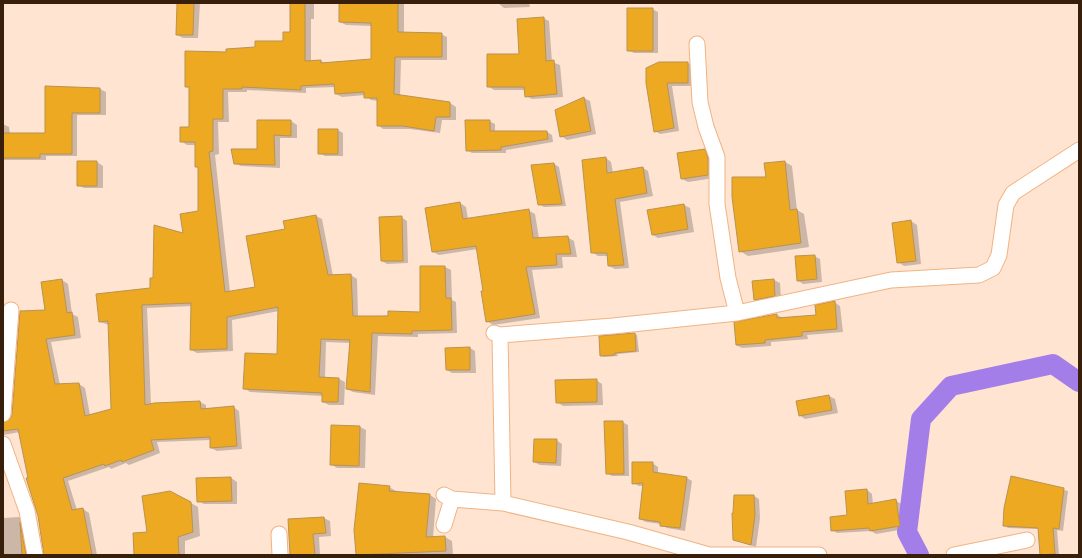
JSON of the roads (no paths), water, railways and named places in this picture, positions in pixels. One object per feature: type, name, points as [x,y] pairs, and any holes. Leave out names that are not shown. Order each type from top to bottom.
[{"type":"street","points":[[697,44],[700,102],[706,127],[717,157],[717,204],[728,278],[737,312]]},
{"type":"street","points":[[503,504],[497,334],[613,326],[737,312],[891,280],[979,275],[993,268],[999,255],[1006,205],[1013,193],[1079,150]]},
{"type":"street","points":[[3,414],[11,310]]},
{"type":"street","points":[[3,444],[27,511],[35,555]]},
{"type":"street","points":[[444,525],[448,497],[503,504],[628,532],[710,555],[819,555]]},
{"type":"street","points":[[279,534],[280,555]]},
{"type":"street","points":[[954,555],[1027,540]]},
{"type":"waterway","points":[[919,555],[907,532],[921,419],[951,386],[1053,364],[1079,382]]}]
